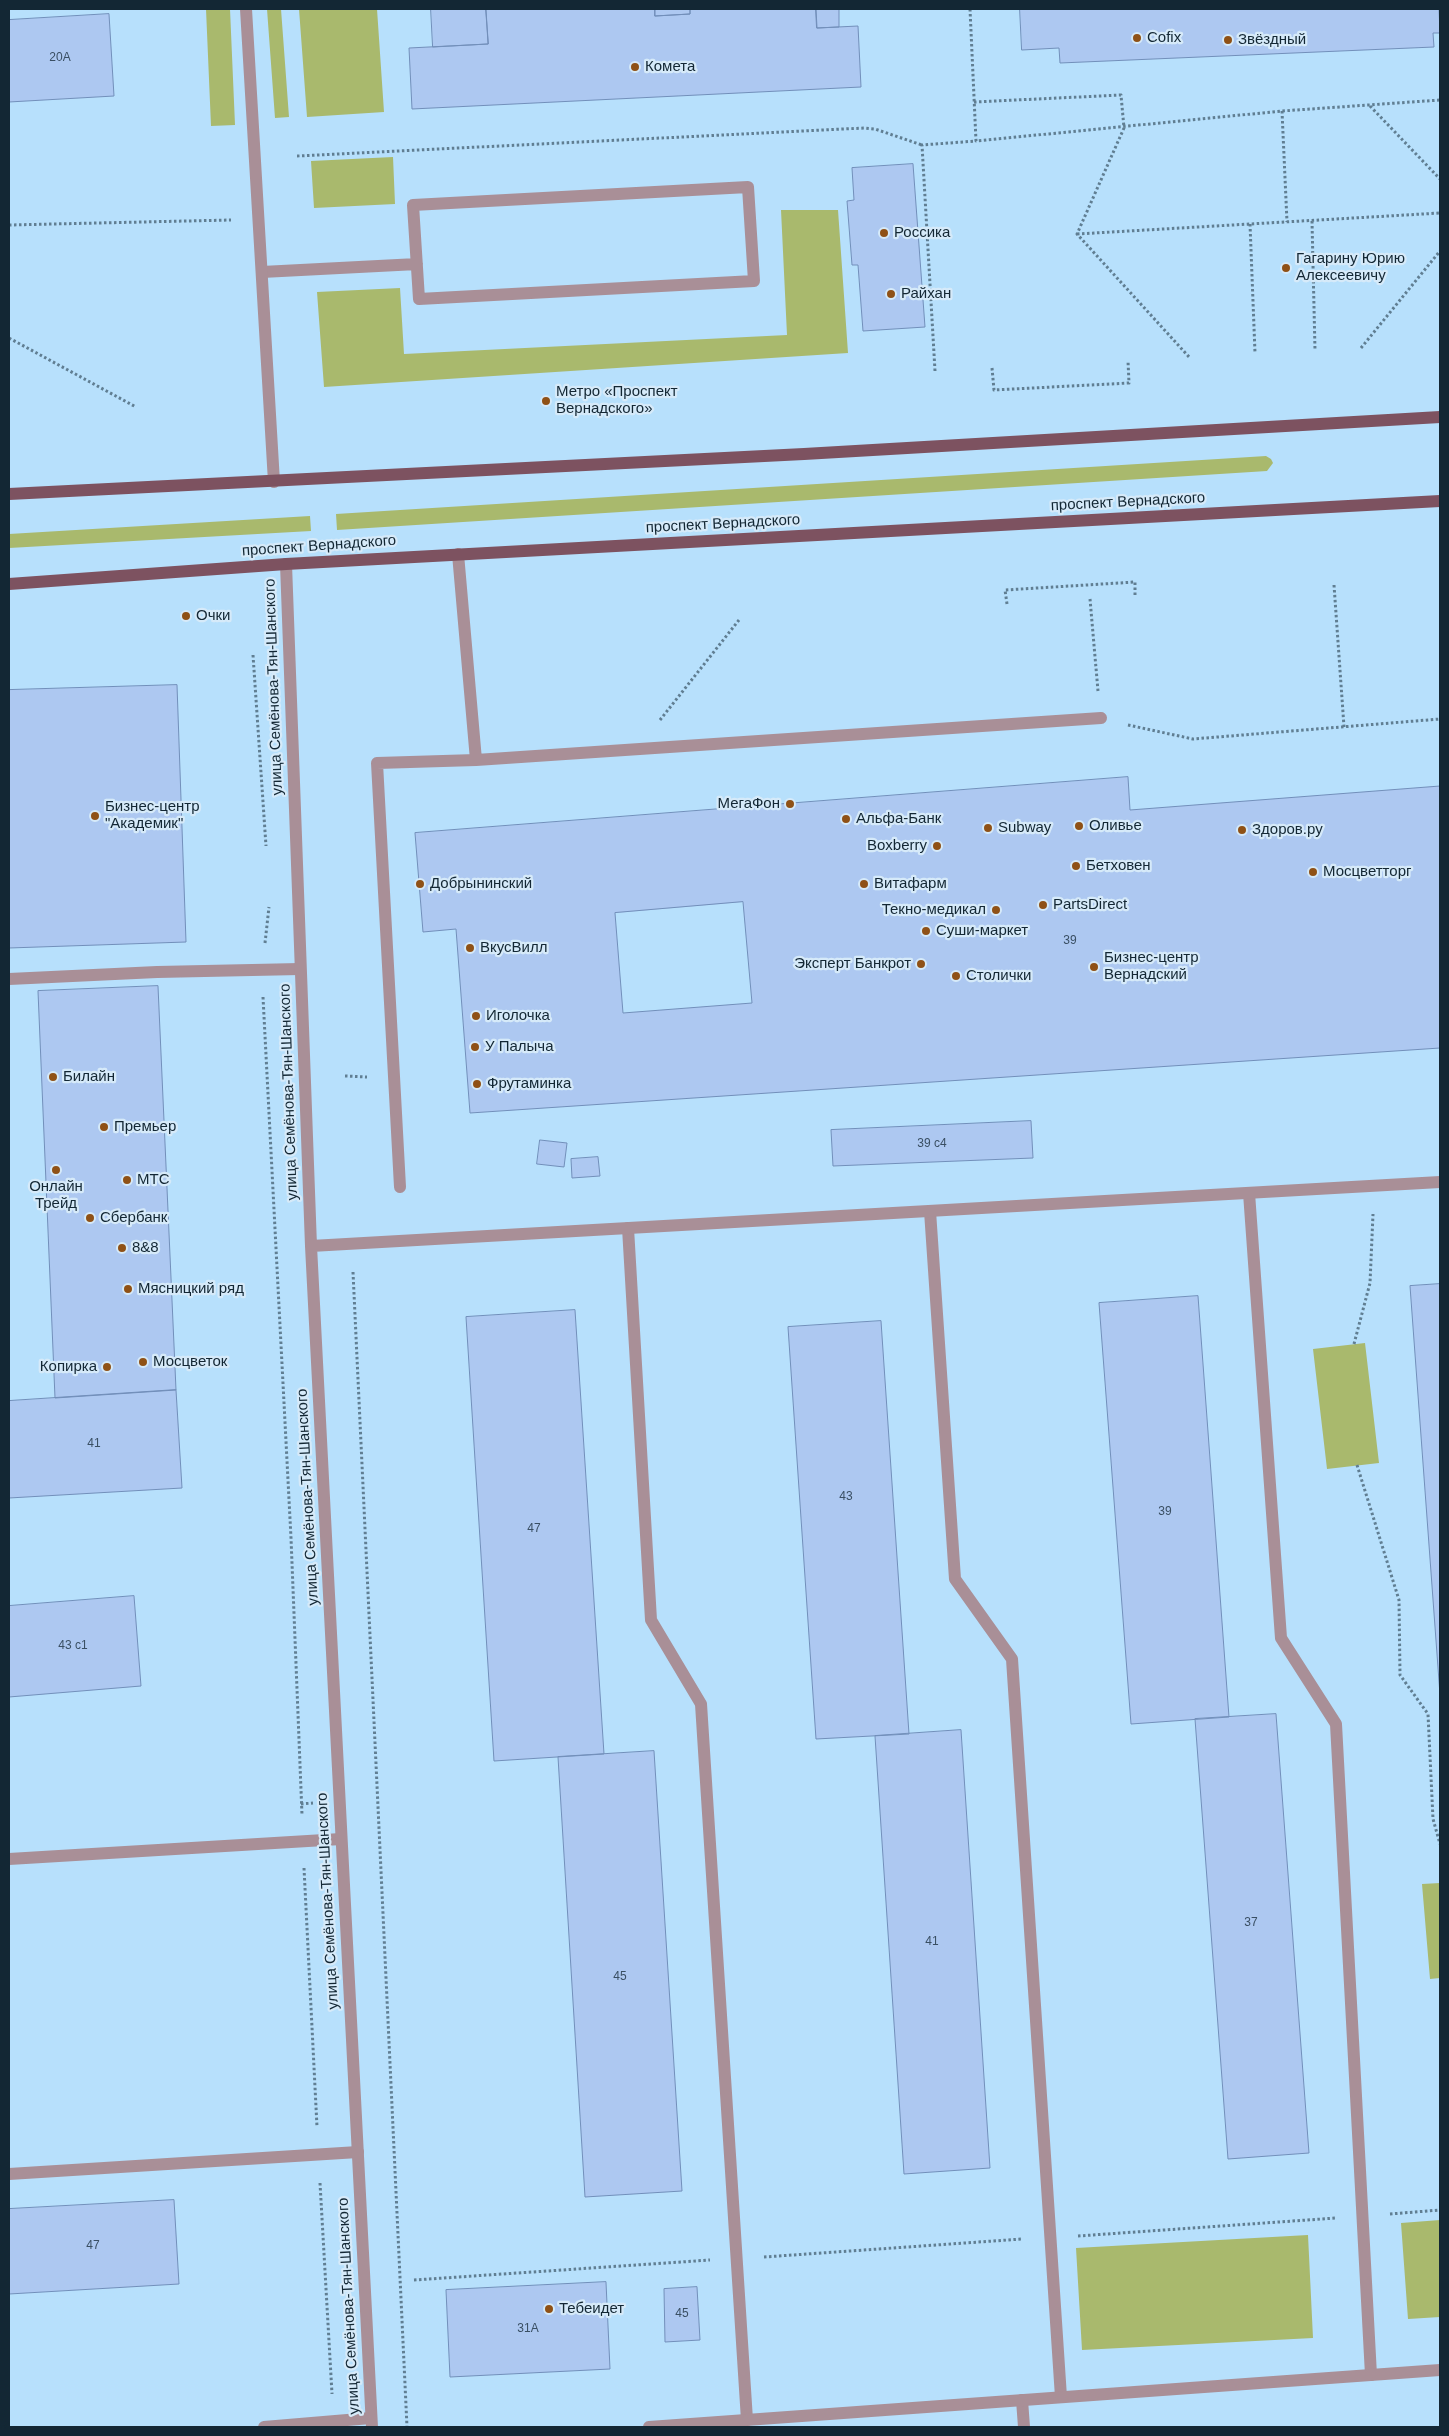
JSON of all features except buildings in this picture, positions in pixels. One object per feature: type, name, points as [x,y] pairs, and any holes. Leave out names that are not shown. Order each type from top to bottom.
[{"type":"main road","points":[[9,494],[274,482],[1440,417]]},
{"type":"main road","name":"проспект Вернадского","points":[[9,584],[458,554],[1440,501]]},
{"type":"street","points":[[246,9],[274,482]]},
{"type":"street","points":[[748,187],[754,281],[419,299],[417,264],[414,205],[748,187]]},
{"type":"street","points":[[262,272],[417,264]]},
{"type":"street","points":[[458,554],[476,760]]},
{"type":"street","name":"улица Семёнова-Тян-Шанского","points":[[286,564],[311,1246],[372,2422]]},
{"type":"street","points":[[400,1187],[377,763],[476,760],[1100,718]]},
{"type":"street","points":[[9,979],[158,972],[300,969]]},
{"type":"street","points":[[311,1246],[1440,1182]]},
{"type":"street","points":[[1249,1193],[1281,1638],[1336,1724],[1370,2375]]},
{"type":"street","points":[[930,1211],[955,1579],[1012,1659],[1061,2397]]},
{"type":"street","points":[[628,1228],[651,1620],[701,1704],[746,2420]]},
{"type":"street","points":[[9,1859],[342,1839]]},
{"type":"street","points":[[9,2174],[358,2152]]},
{"type":"street","points":[[655,2427],[1440,2370]]},
{"type":"street","points":[[1022,2400],[1024,2427]]},
{"type":"street","points":[[264,2427],[333,2421],[372,2422]]},
{"type":"path","points":[[970,9],[976,141]]},
{"type":"path","points":[[974,102],[1121,95],[1124,128],[1077,234]]},
{"type":"path","points":[[298,156],[864,128],[874,129],[922,145],[1124,128],[1282,111],[1440,100]]},
{"type":"path","points":[[1370,106],[1440,179]]},
{"type":"path","points":[[1282,111],[1287,222]]},
{"type":"path","points":[[922,145],[935,372]]},
{"type":"path","points":[[1077,234],[1440,214]]},
{"type":"path","points":[[9,225],[258,219]]},
{"type":"path","points":[[1312,221],[1315,350]]},
{"type":"path","points":[[1250,224],[1254,353]]},
{"type":"path","points":[[1077,234],[1190,358]]},
{"type":"path","points":[[1361,348],[1440,251]]},
{"type":"path","points":[[9,338],[136,406]]},
{"type":"path","points":[[992,368],[994,390],[1057,387],[1128,383],[1128,361]]},
{"type":"path","points":[[1007,604],[1006,590],[1015,589],[1135,582],[1136,596]]},
{"type":"path","points":[[1334,585],[1344,727]]},
{"type":"path","points":[[1090,599],[1100,718],[1193,740],[1440,719]]},
{"type":"path","points":[[637,749],[739,620]]},
{"type":"path","points":[[253,655],[266,850]]},
{"type":"path","points":[[270,898],[262,970],[291,1538],[318,2154],[333,2421]]},
{"type":"path","points":[[1354,1344],[1370,1283],[1375,1186]]},
{"type":"path","points":[[352,1244],[407,2427]]},
{"type":"path","points":[[1356,1465],[1399,1600],[1400,1675],[1428,1714],[1433,1819],[1440,1844]]},
{"type":"path","points":[[762,2257],[1440,2210]]},
{"type":"path","points":[[414,2280],[712,2260]]},
{"type":"green space","points":[[206,9],[230,9],[235,125],[211,126]]},
{"type":"green space","points":[[267,9],[281,9],[289,117],[275,118]]},
{"type":"green space","points":[[299,9],[377,9],[384,112],[307,117]]},
{"type":"green space","points":[[393,157],[395,204],[314,208],[311,161]]},
{"type":"green space","points":[[781,210],[838,210],[848,353],[324,387],[317,292],[400,288],[404,354],[787,335]]},
{"type":"green space","points":[[1266,456],[1273,463],[1267,471],[337,530],[336,514]]},
{"type":"green space","points":[[310,516],[311,531],[9,548],[9,534]]},
{"type":"green space","points":[[1365,1343],[1379,1463],[1327,1469],[1313,1349]]},
{"type":"green space","points":[[1440,1883],[1440,1978],[1430,1979],[1422,1884]]},
{"type":"green space","points":[[1440,2220],[1440,2317],[1408,2319],[1401,2223]]},
{"type":"green space","points":[[1308,2235],[1313,2338],[1082,2350],[1076,2248]]},
{"type":"place","name":"Cofix","points":[[1137,38]]},
{"type":"place","name":"Звёздный","points":[[1228,40]]},
{"type":"place","name":"Комета","points":[[635,67]]},
{"type":"place","name":"Россика","points":[[884,233]]},
{"type":"place","name":"Гагарину Юрию Алексеевичу","points":[[1286,268]]},
{"type":"place","name":"Райхан","points":[[891,294]]},
{"type":"place","name":"Метро «Проспект Вернадского»","points":[[546,401]]},
{"type":"place","name":"Очки","points":[[186,616]]},
{"type":"place","name":"МегаФон","points":[[790,804]]},
{"type":"place","name":"Бизнес-центр \"Академик\"","points":[[95,816]]},
{"type":"place","name":"Альфа-Банк","points":[[846,819]]},
{"type":"place","name":"Оливье","points":[[1079,826]]},
{"type":"place","name":"Subway","points":[[988,828]]},
{"type":"place","name":"Здоров.ру","points":[[1242,830]]},
{"type":"place","name":"Boxberry","points":[[937,846]]},
{"type":"place","name":"Бетховен","points":[[1076,866]]},
{"type":"place","name":"Мосцветторг","points":[[1313,872]]},
{"type":"place","name":"Добрынинский","points":[[420,884]]},
{"type":"place","name":"Витафарм","points":[[864,884]]},
{"type":"place","name":"PartsDirect","points":[[1043,905]]},
{"type":"place","name":"Текно-медикал","points":[[996,910]]},
{"type":"place","name":"Суши-маркет","points":[[926,931]]},
{"type":"place","name":"ВкусВилл","points":[[470,948]]},
{"type":"place","name":"Эксперт Банкрот","points":[[921,964]]},
{"type":"place","name":"Бизнес-центр Вернадский","points":[[1094,967]]},
{"type":"place","name":"Столички","points":[[956,976]]},
{"type":"place","name":"Иголочка","points":[[476,1016]]},
{"type":"place","name":"У Палыча","points":[[475,1047]]},
{"type":"place","name":"Билайн","points":[[53,1077]]},
{"type":"place","name":"Фрутаминка","points":[[477,1084]]},
{"type":"place","name":"Премьер","points":[[104,1127]]},
{"type":"place","name":"Онлайн Трейд","points":[[56,1170]]},
{"type":"place","name":"МТС","points":[[127,1180]]},
{"type":"place","name":"Сбербанк","points":[[90,1218]]},
{"type":"place","name":"8&8","points":[[122,1248]]},
{"type":"place","name":"Мясницкий ряд","points":[[128,1289]]},
{"type":"place","name":"Мосцветок","points":[[143,1362]]},
{"type":"place","name":"Копирка","points":[[107,1367]]},
{"type":"place","name":"Тебеидет","points":[[549,2309]]}]
